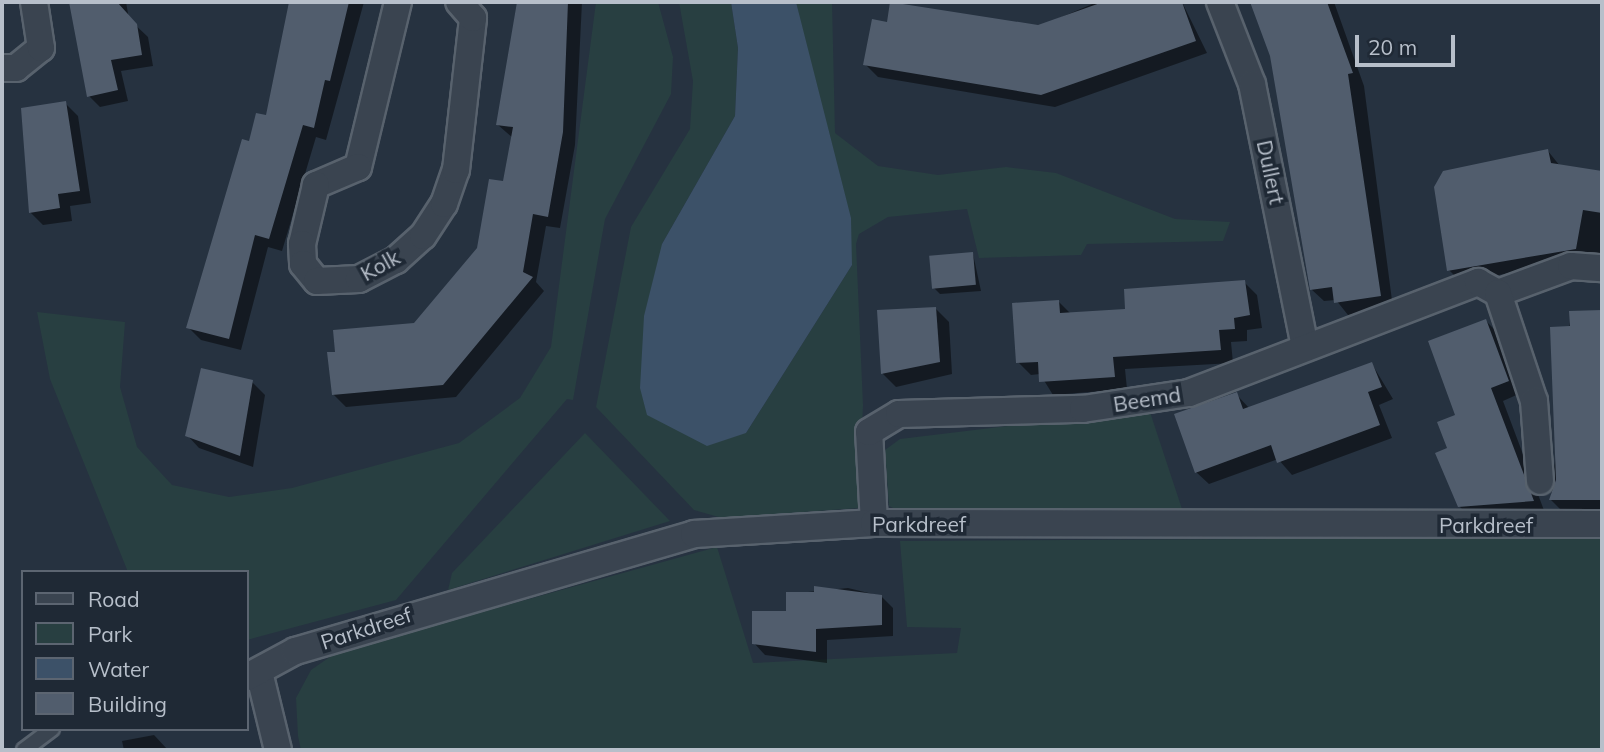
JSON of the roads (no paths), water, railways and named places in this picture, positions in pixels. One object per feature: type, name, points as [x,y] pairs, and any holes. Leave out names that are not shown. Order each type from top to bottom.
[{"type":"street","points":[[2,68],[16,68],[41,48],[34,2]]},
{"type":"street","name":"Kolk","points":[[398,2],[358,167],[316,185],[302,244],[303,264],[317,281],[359,279],[396,260],[423,236],[444,204],[456,170],[473,18],[459,2]]},
{"type":"street","name":"Dullert","points":[[1220,2],[1252,84],[1305,347]]},
{"type":"street","points":[[1540,481],[1534,401],[1499,293],[1571,266],[1602,268]]},
{"type":"street","name":"Beemd","points":[[874,523],[869,432],[899,414],[1083,409],[1189,393],[1478,282],[1499,293]]},
{"type":"street","name":"Parkdreef","points":[[278,750],[253,674],[295,651],[401,617],[694,534],[874,523],[1602,524]]},
{"type":"lane","points":[[24,750],[49,731]]},
{"type":"water","points":[[731,2],[796,2],[851,218],[852,265],[746,433],[707,446],[647,415],[640,388],[644,316],[662,244],[735,116],[738,48]]}]
